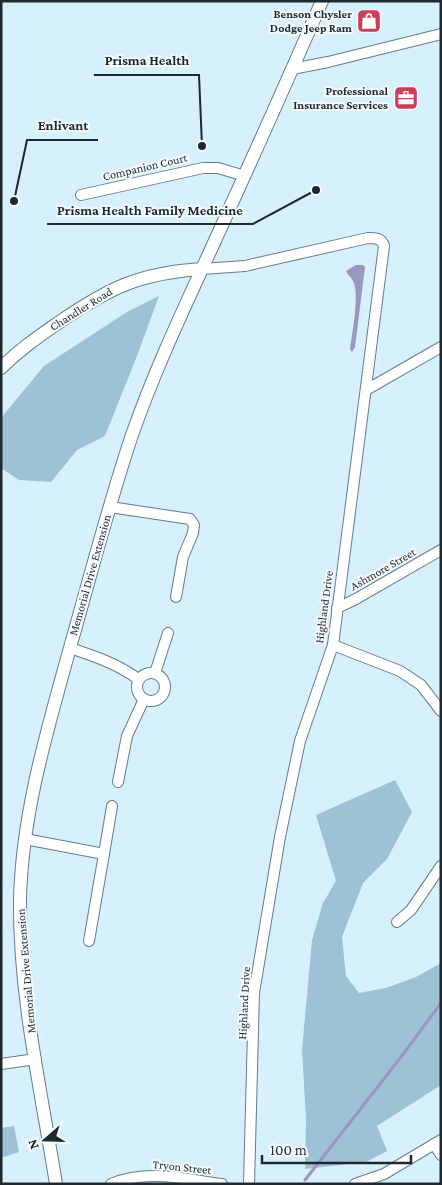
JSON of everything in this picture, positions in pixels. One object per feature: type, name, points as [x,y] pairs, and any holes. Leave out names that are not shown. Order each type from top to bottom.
[{"type":"street","name":"Memorial Drive Extension","points":[[56,1184],[30,1025],[22,941],[20,900],[25,840],[35,781],[70,648],[132,434],[202,269],[322,1]]},
{"type":"street","points":[[292,69],[441,34]]},
{"type":"street","name":"Companion Court","points":[[81,195],[203,168],[218,168],[245,176]]},
{"type":"street","name":"Highland Drive","points":[[202,269],[251,264],[368,238],[376,238],[383,242],[384,252],[333,645],[300,741],[280,837],[257,971],[254,993],[249,1184]]},
{"type":"street","name":"Chandler Road","points":[[1,368],[28,343],[84,305],[111,290],[140,278],[163,273],[202,269]]},
{"type":"street","points":[[366,390],[441,347]]},
{"type":"street","points":[[110,506],[190,519],[194,526],[193,533],[183,557],[176,597]]},
{"type":"street","name":"Ashmore Street","points":[[337,608],[441,550]]},
{"type":"street","points":[[155,673],[168,633]]},
{"type":"street","points":[[333,645],[400,671],[421,685],[441,711]]},
{"type":"street","points":[[70,648],[102,660],[130,673],[138,679]]},
{"type":"street","points":[[146,673],[155,673],[164,683],[164,691],[156,700],[144,699],[136,688],[138,679],[146,673]]},
{"type":"street","points":[[118,782],[127,736],[144,699]]},
{"type":"street","points":[[89,941],[112,806]]},
{"type":"street","points":[[25,840],[104,854]]},
{"type":"street","points":[[396,922],[411,910],[441,866]]},
{"type":"street","points":[[1,1064],[36,1059]]},
{"type":"street","points":[[355,1184],[384,1174],[438,1142],[441,1154]]},
{"type":"street","name":"Tryon Street","points":[[111,1184],[132,1177],[158,1175],[222,1184]]},
{"type":"shaded area","points":[[356,265],[363,265],[365,267],[355,347],[352,352],[350,349],[356,295],[353,281],[346,271]]},
{"type":"shaded area","points":[[159,296],[105,436],[77,450],[51,482],[19,480],[1,468],[1,418],[44,366],[127,312]]},
{"type":"shaded area","points":[[395,780],[412,812],[387,859],[363,883],[342,937],[346,976],[359,993],[386,988],[416,977],[441,963],[441,1085],[377,1126],[387,1151],[366,1162],[305,1169],[306,1118],[302,1050],[312,940],[323,903],[336,881],[316,815]]},
{"type":"shaded area","points":[[14,1126],[19,1152],[1,1158],[1,1128]]},
{"type":"waterway","points":[[305,1180],[441,1003]]},
{"type":"place","name":"Benson Chysler Dodge Jeep Ram","points":[[369,21]]},
{"type":"place","name":"Professional Insurance Services","points":[[406,98]]},
{"type":"place","name":"Prisma Health","points":[[202,146]]},
{"type":"place","name":"Prisma Health Family Medicine","points":[[316,190]]},
{"type":"place","name":"Enlivant","points":[[14,201]]}]
